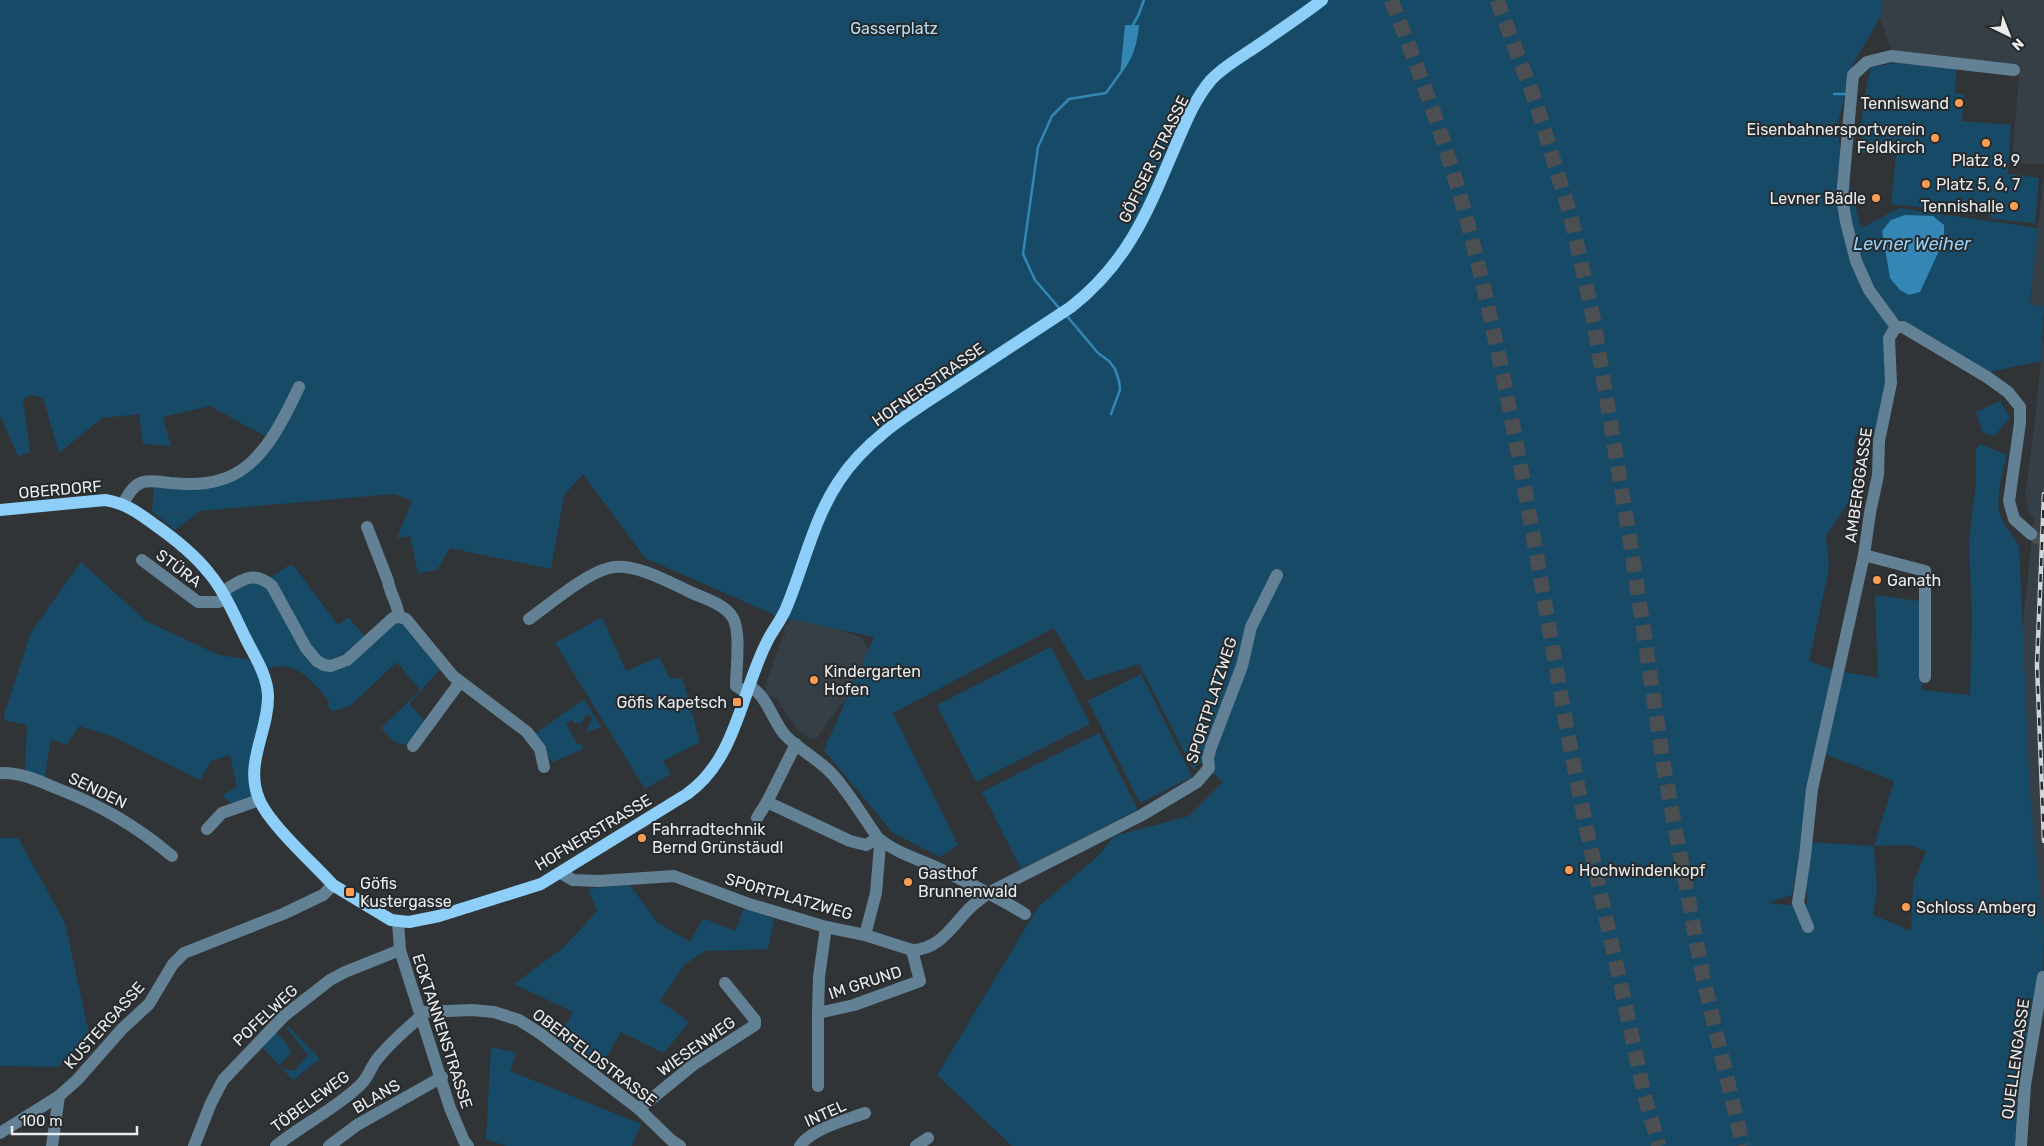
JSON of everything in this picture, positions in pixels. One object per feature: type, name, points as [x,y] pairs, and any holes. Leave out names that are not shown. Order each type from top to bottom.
[{"type":"main road","name":"GÖFISER STRASSE","points":[[1071,307],[1091,291],[1114,265],[1132,240],[1147,212],[1188,117],[1211,80],[1233,62],[1322,0]]},
{"type":"main road","name":"HOFNERSTRASSE","points":[[123,504],[135,510],[183,545],[209,573],[224,596],[264,675],[268,692],[267,719],[253,768],[259,800],[272,820],[333,885],[383,917],[398,922],[409,922],[439,916],[541,884],[687,794],[706,778],[716,766],[725,748],[770,635],[774,616],[792,591],[825,504],[839,480],[859,456],[884,432],[910,412],[1071,307]]},
{"type":"main road","name":"OBERDORF","points":[[0,510],[105,500],[123,504]]},
{"type":"street","points":[[2014,70],[1891,56],[1876,58],[1867,62],[1853,75],[1842,198],[1856,261],[1869,290],[1896,328],[1903,327],[1988,376],[2015,399],[2020,407],[2020,423],[2009,501],[2014,519],[2031,534]]},
{"type":"street","name":"AMBERGGASSE","points":[[1808,927],[1798,903],[1812,789],[1842,663],[1864,555],[1878,475],[1879,441],[1891,383],[1889,338],[1896,328]]},
{"type":"street","points":[[123,504],[136,485],[144,482],[206,484],[241,470],[265,446],[281,422],[299,387]]},
{"type":"street","points":[[366,527],[388,581],[390,591],[399,609],[399,617]]},
{"type":"street","points":[[1864,555],[1925,571],[1925,677]]},
{"type":"street","name":"STÜRA","points":[[142,560],[198,602],[218,602],[224,596]]},
{"type":"street","points":[[529,619],[572,588],[607,569],[619,566],[631,568],[674,583],[688,592],[705,597],[732,616],[736,628],[736,686],[748,690],[758,690],[778,726],[832,775],[878,838],[890,848],[988,893],[1025,914]]},
{"type":"street","name":"SPORTPLATZWEG","points":[[561,873],[573,880],[590,881],[674,876],[740,901],[826,927],[865,935],[912,950],[926,948],[942,938],[968,910],[988,893],[1142,815],[1197,782],[1209,768],[1208,758],[1211,747],[1242,666],[1251,627],[1277,575]]},
{"type":"street","points":[[224,596],[248,578],[262,578],[272,586],[311,655],[324,665],[332,666],[347,660],[393,618],[406,619],[450,674],[527,732],[540,750],[544,767]]},
{"type":"street","points":[[413,746],[460,682]]},
{"type":"street","points":[[757,818],[796,744]]},
{"type":"street","name":"SENDEN","points":[[0,774],[17,773],[93,802],[149,836],[172,856]]},
{"type":"street","points":[[206,829],[222,813],[259,800]]},
{"type":"street","points":[[767,802],[850,841],[866,845],[878,838]]},
{"type":"street","points":[[865,935],[876,893],[880,845],[878,838]]},
{"type":"street","name":"KUSTERGASSE","points":[[0,1133],[59,1096],[78,1080],[122,1029],[149,1004],[173,964],[184,953],[283,914],[323,895],[333,885]]},
{"type":"street","name":"ECKTANNENSTRASSE","points":[[398,922],[400,950],[462,1144]]},
{"type":"street","name":"IM GRUND","points":[[818,1086],[819,977],[826,927]]},
{"type":"street","name":"POFELWEG","points":[[194,1146],[223,1080],[284,1016],[330,980],[400,950]]},
{"type":"street","name":"IM GRUND","points":[[818,1013],[854,1005],[920,980],[912,950]]},
{"type":"street","name":"QUELLENGASSE","points":[[2021,1146],[2024,1085],[2043,977]]},
{"type":"street","name":"WIESENWEG","points":[[639,1109],[693,1065],[755,1025],[755,1020],[725,983]]},
{"type":"street","name":"OBERFELDSTRASSE","points":[[421,1013],[472,1010],[494,1012],[519,1020],[541,1034],[639,1109],[671,1140],[680,1146]]},
{"type":"street","name":"TÖBELEWEG","points":[[276,1146],[292,1132],[356,1089],[366,1080],[374,1063],[421,1013]]},
{"type":"street","name":"BLANS","points":[[329,1146],[357,1125],[442,1078]]},
{"type":"street","points":[[52,1146],[59,1096]]},
{"type":"street","name":"INTEL","points":[[800,1146],[804,1140],[814,1133],[865,1113]]},
{"type":"street","points":[[916,1146],[928,1138]]},
{"type":"shaded area","points":[[1883,0],[2044,0],[2044,164],[2012,163],[2019,75],[1896,63],[1880,18]]},
{"type":"shaded area","points":[[2044,174],[2044,306],[2030,306],[2038,228]]},
{"type":"shaded area","points":[[2044,330],[2044,932],[2042,930],[2030,794],[2022,633],[2034,518],[2029,512],[2025,496]]},
{"type":"shaded area","name":"Kindergarten Hofen","points":[[794,618],[841,630],[862,638],[868,650],[866,669],[860,686],[840,705],[817,738],[812,739],[797,729],[777,699],[766,693],[765,686],[783,636],[785,637],[784,630],[790,620]]},
{"type":"green space","name":"Gasserplatz","points":[[0,0],[1883,0],[1880,18],[1853,64],[1836,129],[1861,228],[1899,208],[2038,228],[2030,305],[2044,306],[2041,361],[1990,372],[1898,318],[1884,333],[1886,391],[1877,434],[1855,435],[1850,500],[1826,536],[1829,569],[1809,661],[1834,670],[1878,678],[1875,595],[1919,601],[1922,690],[1970,695],[1972,616],[1969,541],[1976,482],[1976,449],[1980,444],[2007,455],[2000,483],[1998,504],[2003,520],[2019,546],[2030,794],[2044,932],[2043,977],[2021,1146],[1012,1146],[937,1075],[1038,907],[1098,856],[1114,836],[1189,816],[1223,782],[1201,762],[1193,769],[1139,664],[1086,681],[1054,628],[893,713],[958,845],[940,857],[893,833],[824,750],[874,637],[777,616],[645,558],[583,474],[564,495],[551,569],[450,548],[437,570],[418,573],[410,536],[397,538],[412,501],[394,494],[200,511],[175,530],[152,511],[154,482],[210,488],[274,441],[210,406],[163,417],[171,446],[143,444],[139,414],[102,418],[59,453],[43,398],[30,395],[23,400],[30,452],[18,456],[0,416]],"holes":[[[1817,751],[1894,781],[1874,846],[1806,842]],[[1910,845],[1926,851],[1913,884],[1911,931],[1873,915],[1877,890],[1874,846]],[[1799,856],[1805,856],[1807,904],[1767,903],[1792,895]]]},
{"type":"green space","name":"Eisenbahnersportverein Feldkirch","points":[[1896,63],[1956,69],[1955,93],[1964,94],[1962,121],[2011,125],[2008,174],[2039,178],[2035,223],[1991,219],[1991,215],[1891,204],[1896,155],[1860,152],[1863,105],[1871,67]]},
{"type":"green space","points":[[2000,401],[2010,418],[1994,436],[1983,433],[1976,412]]},
{"type":"green space","points":[[81,562],[146,621],[219,655],[246,659],[256,665],[264,694],[254,796],[234,805],[224,797],[224,794],[237,787],[230,755],[211,761],[200,780],[114,737],[79,726],[67,745],[51,739],[44,780],[25,770],[27,725],[4,720],[5,712],[31,632]]},
{"type":"green space","points":[[293,565],[338,625],[348,617],[366,638],[335,662],[319,658],[270,578],[288,566]]},
{"type":"green space","points":[[247,581],[261,582],[323,668],[392,624],[403,623],[441,668],[409,704],[427,723],[408,745],[396,743],[381,728],[420,690],[397,662],[350,706],[333,711],[327,706],[329,701],[303,674],[286,666],[268,669],[229,593]]},
{"type":"green space","points":[[602,617],[626,671],[659,657],[670,679],[682,678],[700,742],[663,761],[671,774],[645,789],[555,643]]},
{"type":"green space","points":[[1051,647],[1090,724],[976,782],[937,705]]},
{"type":"green space","points":[[1141,674],[1192,777],[1140,803],[1088,701]]},
{"type":"green space","points":[[584,699],[601,727],[586,732],[592,717],[586,714],[582,723],[574,723],[572,720],[566,723],[577,744],[580,743],[583,749],[553,762],[546,755],[535,734]]},
{"type":"green space","points":[[1099,733],[1138,810],[1021,869],[982,792]]},
{"type":"green space","points":[[0,838],[18,838],[65,923],[89,1033],[59,1067],[0,1066]]},
{"type":"green space","points":[[629,884],[657,922],[690,942],[703,918],[735,931],[744,908],[774,919],[768,949],[705,951],[684,965],[660,1001],[689,1022],[664,1053],[621,1032],[599,1070],[559,1039],[573,1012],[514,984],[563,948],[597,911],[588,889]]},
{"type":"green space","points":[[288,1026],[320,1059],[293,1080],[260,1045],[275,1031],[287,1044],[291,1053],[279,1065],[284,1069],[294,1071],[308,1055],[286,1027]]},
{"type":"green space","points":[[491,1047],[516,1053],[510,1071],[641,1124],[632,1146],[506,1146],[486,1139]]},
{"type":"water","points":[[1125,25],[1139,25],[1134,52],[1120,75]]},
{"type":"water","name":"Levner Weiher","points":[[1905,215],[1933,216],[1944,225],[1944,240],[1920,292],[1909,295],[1900,290],[1890,278],[1882,231],[1891,220]]},
{"type":"waterway","points":[[1131,28],[1144,0]]},
{"type":"waterway","points":[[1060,309],[1035,280],[1023,254],[1038,147],[1052,116],[1069,99],[1106,93],[1121,72]]},
{"type":"waterway","points":[[1834,94],[1845,94]]},
{"type":"waterway","points":[[1066,315],[1098,353],[1109,361],[1115,369],[1120,390],[1111,414]]},
{"type":"tunnel","points":[[1391,0],[1449,159],[1481,278],[1510,409],[1569,740],[1596,873],[1644,1094],[1659,1146]]},
{"type":"tunnel","points":[[1497,0],[1536,103],[1571,217],[1593,317],[1631,546],[1664,768],[1703,977],[1743,1146]]},
{"type":"tunnel","points":[[2031,534],[2044,542]]},
{"type":"railway","points":[[2044,494],[2037,665],[2044,841]]},
{"type":"place","name":"Tenniswand","points":[[1959,103]]},
{"type":"place","name":"Eisenbahnersportverein Feldkirch","points":[[1935,138]]},
{"type":"place","name":"Platz 8, 9","points":[[1986,143]]},
{"type":"place","name":"Platz 5, 6, 7","points":[[1926,184]]},
{"type":"place","name":"Levner Bädle","points":[[1876,198]]},
{"type":"place","name":"Tennishalle","points":[[2014,206]]},
{"type":"place","name":"Ganath","points":[[1877,580]]},
{"type":"place","name":"Kindergarten Hofen","points":[[814,680]]},
{"type":"place","name":"Göfis Kapetsch","points":[[737,702]]},
{"type":"place","name":"Fahrradtechnik Bernd Grünstäudl","points":[[642,838]]},
{"type":"place","name":"Hochwindenkopf","points":[[1569,870]]},
{"type":"place","name":"Gasthof Brunnenwald","points":[[908,882]]},
{"type":"place","name":"Göfis Kustergasse","points":[[350,892]]},
{"type":"place","name":"Schloss Amberg","points":[[1906,907]]}]
